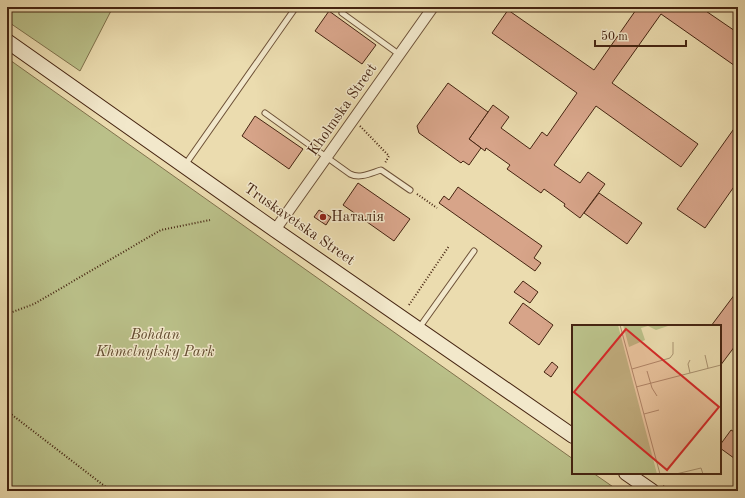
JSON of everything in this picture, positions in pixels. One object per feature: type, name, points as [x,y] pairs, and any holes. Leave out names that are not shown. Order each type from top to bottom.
[{"type":"main road","name":"Truskavetska Street","points":[[7,41],[184,166],[572,435]]},
{"type":"main road","points":[[627,474],[652,491]]},
{"type":"street","name":"Kholmska Street","points":[[276,230],[433,7]]},
{"type":"lane","points":[[184,166],[296,7]]},
{"type":"lane","points":[[342,13],[400,54]]},
{"type":"lane","points":[[265,113],[350,174],[360,176],[381,170],[410,190]]},
{"type":"lane","points":[[418,328],[474,251]]},
{"type":"path","points":[[354,120],[389,156],[381,170]]},
{"type":"path","points":[[425,200],[437,208]]},
{"type":"path","points":[[7,314],[34,304],[161,230],[210,220]]},
{"type":"path","points":[[409,305],[449,246]]},
{"type":"path","points":[[7,411],[111,491]]},
{"type":"green space","points":[[7,7],[113,7],[80,71],[7,21]]},
{"type":"green space","name":"Bohdan Khmelnytsky Park","points":[[7,58],[572,458],[572,474],[594,474],[619,491],[7,491]]},
{"type":"building","points":[[638,7],[700,7],[738,33],[738,68],[661,14],[612,83],[698,144],[681,167],[596,106],[554,165],[580,183],[588,172],[605,184],[580,218],[564,206],[565,204],[544,189],[541,193],[507,169],[510,165],[486,148],[485,151],[469,139],[493,105],[509,117],[501,128],[530,149],[542,132],[547,136],[577,93],[492,33],[508,10],[594,70]]},
{"type":"building","points":[[329,11],[376,45],[362,64],[315,31]]},
{"type":"building","points":[[448,83],[488,112],[469,139],[481,148],[469,165],[463,161],[461,163],[419,133],[417,126]]},
{"type":"building","points":[[255,116],[303,149],[289,169],[242,136]]},
{"type":"building","points":[[738,123],[738,181],[705,228],[677,209]]},
{"type":"building","points":[[358,183],[410,219],[394,241],[343,205]]},
{"type":"building","points":[[458,187],[542,246],[534,258],[541,263],[535,271],[439,203],[444,196],[449,200]]},
{"type":"building","points":[[599,193],[642,223],[627,244],[584,213]]},
{"type":"building","name":"Наталія","points":[[319,210],[331,217],[326,225],[314,217]]},
{"type":"building","points":[[523,281],[538,292],[530,303],[514,292]]},
{"type":"building","points":[[738,290],[738,342],[721,365],[721,325],[712,325]]},
{"type":"building","points":[[523,303],[553,325],[539,345],[509,323]]},
{"type":"building","points":[[552,362],[558,367],[551,377],[544,372]]},
{"type":"building","points":[[731,430],[738,434],[738,461],[721,449],[721,444]]},
{"type":"place","name":"Наталія","points":[[323,217]]}]
